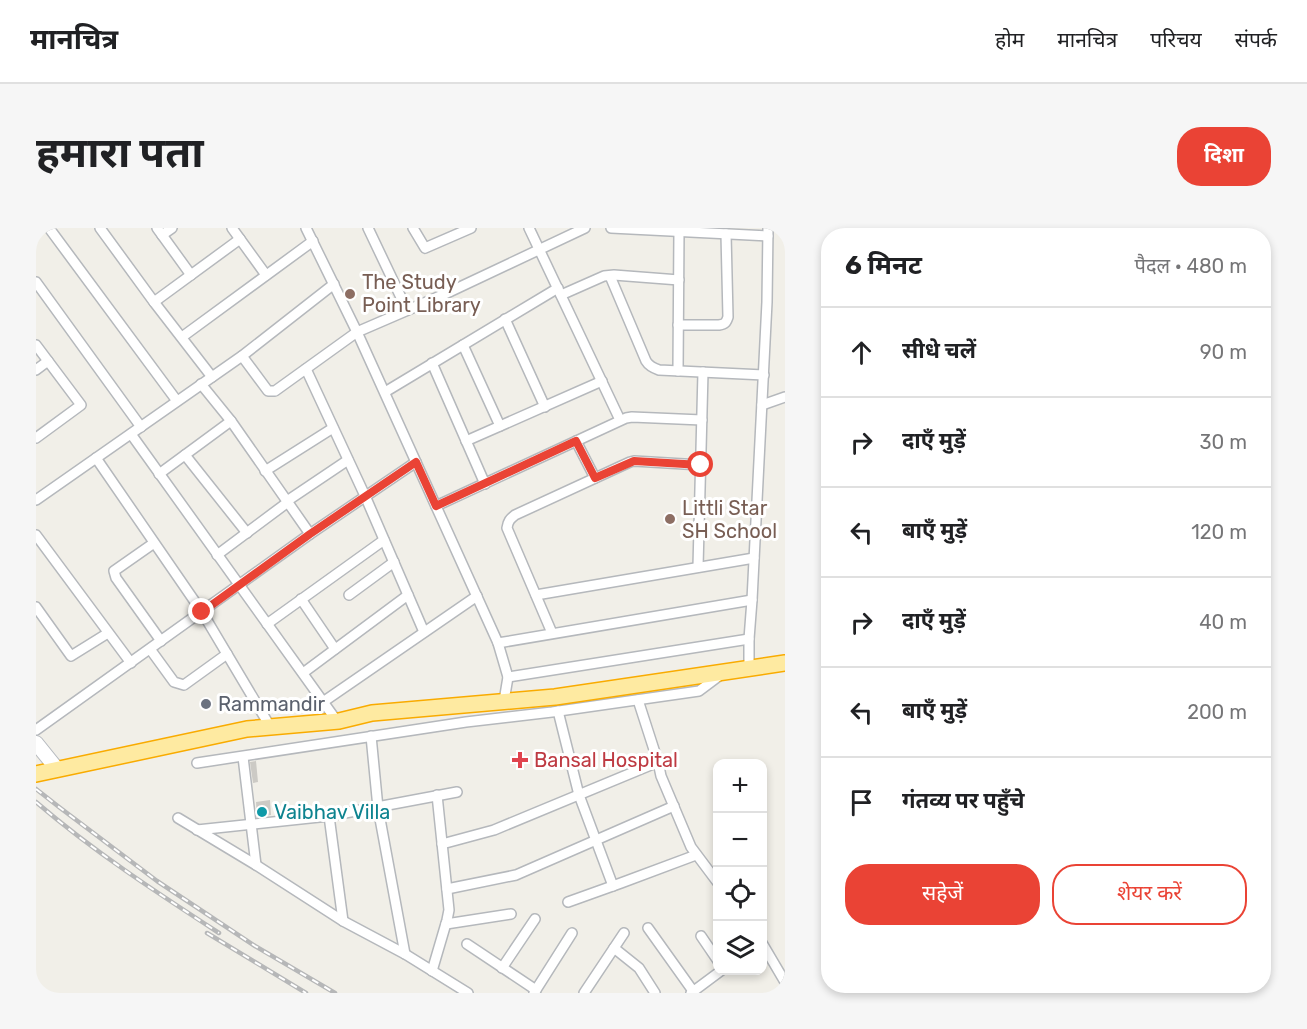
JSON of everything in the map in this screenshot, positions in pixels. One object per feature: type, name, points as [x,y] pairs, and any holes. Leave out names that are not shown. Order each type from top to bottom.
[{"type":"highway","points":[[36,774],[247,729],[339,722],[372,713],[555,697],[785,663]]},
{"type":"main road","points":[[36,743],[57,769]]},
{"type":"street","points":[[49,228],[177,401]]},
{"type":"street","points":[[100,228],[212,377]]},
{"type":"street","points":[[172,228],[159,232],[191,275]]},
{"type":"street","points":[[232,228],[266,275]]},
{"type":"street","points":[[306,228],[385,392],[498,643],[508,677],[504,701]]},
{"type":"street","points":[[368,228],[407,310]]},
{"type":"street","points":[[413,228],[425,248],[471,228]]},
{"type":"street","points":[[530,228],[620,420]]},
{"type":"street","points":[[242,356],[268,391],[275,391],[357,332],[445,294],[585,228]]},
{"type":"street","points":[[611,228],[726,234],[768,232],[764,375],[749,668]]},
{"type":"street","points":[[678,371],[679,231]]},
{"type":"street","points":[[678,325],[719,326],[727,322],[726,234]]},
{"type":"street","points":[[154,302],[240,239]]},
{"type":"street","points":[[182,337],[313,241]]},
{"type":"street","points":[[385,392],[505,320],[560,291],[604,276],[679,280]]},
{"type":"street","points":[[610,276],[648,365],[659,370],[764,375]]},
{"type":"street","points":[[36,282],[141,427]]},
{"type":"street","points":[[37,498],[242,356],[334,284]]},
{"type":"street","points":[[505,320],[544,407]]},
{"type":"street","points":[[36,345],[81,403],[37,435]]},
{"type":"street","points":[[463,345],[500,426]]},
{"type":"street","points":[[36,370],[48,361]]},
{"type":"street","points":[[432,363],[485,484]]},
{"type":"street","points":[[306,369],[366,498],[424,632]]},
{"type":"street","points":[[698,567],[703,372]]},
{"type":"street","points":[[466,441],[602,381]]},
{"type":"street","points":[[201,384],[231,422],[310,534]]},
{"type":"street","points":[[762,405],[785,397]]},
{"type":"street","points":[[436,506],[620,420],[632,417],[702,420]]},
{"type":"street","points":[[159,474],[231,422]]},
{"type":"street","points":[[265,471],[333,428]]},
{"type":"street","points":[[131,434],[334,717]]},
{"type":"street","points":[[576,441],[595,478]]},
{"type":"street","points":[[185,455],[247,533]]},
{"type":"street","points":[[96,458],[202,612],[270,728]]},
{"type":"street","points":[[217,555],[287,502],[348,460]]},
{"type":"street","points":[[552,633],[507,528],[515,515],[634,461],[701,465]]},
{"type":"street","points":[[36,730],[310,534],[416,462]]},
{"type":"street","points":[[36,535],[131,663]]},
{"type":"street","points":[[267,624],[384,540]]},
{"type":"street","points":[[154,543],[114,571],[116,578],[161,641]]},
{"type":"street","points":[[536,595],[754,558]]},
{"type":"street","points":[[349,595],[394,562]]},
{"type":"street","points":[[303,673],[408,595]]},
{"type":"street","points":[[323,702],[477,596]]},
{"type":"street","points":[[301,600],[335,649]]},
{"type":"street","points":[[498,643],[752,600]]},
{"type":"street","points":[[36,607],[71,656],[108,633]]},
{"type":"street","points":[[508,677],[749,639]]},
{"type":"street","points":[[150,649],[174,682],[183,685],[188,684],[227,654]]},
{"type":"street","points":[[197,763],[466,722],[699,692],[723,672]]},
{"type":"street","points":[[638,700],[674,806],[696,855],[713,878]]},
{"type":"street","points":[[558,711],[579,795],[613,886]]},
{"type":"street","points":[[371,736],[378,808],[405,954]]},
{"type":"street","points":[[243,757],[256,865]]},
{"type":"street","points":[[442,844],[485,834],[658,762]]},
{"type":"street","points":[[197,830],[329,816],[457,792]]},
{"type":"street","points":[[432,971],[449,910],[437,795]]},
{"type":"street","points":[[447,889],[516,875],[674,806]]},
{"type":"street","points":[[329,816],[343,921]]},
{"type":"street","points":[[178,818],[343,921],[405,954],[468,993]]},
{"type":"street","points":[[568,902],[696,855]]},
{"type":"street","points":[[446,924],[511,914]]},
{"type":"street","points":[[502,968],[535,919]]},
{"type":"street","points":[[648,928],[692,992],[715,975]]},
{"type":"street","points":[[467,944],[535,992],[572,933]]},
{"type":"street","points":[[584,993],[624,933]]},
{"type":"street","points":[[701,936],[713,955]]},
{"type":"street","points":[[614,948],[637,966],[655,993]]},
{"type":"street","points":[[767,951],[785,982]]},
{"type":"building","points":[[256,761],[258,782],[253,783],[250,762]]},
{"type":"building","name":"Vaibhav Villa","points":[[270,800],[271,815],[257,817],[256,802]]},
{"type":"railway","points":[[36,789],[157,881],[255,946],[335,993]]},
{"type":"railway","points":[[36,802],[102,854],[219,933]]},
{"type":"railway","points":[[207,933],[306,993]]},
{"type":"place","name":"The Study Point Library","points":[[350,294]]},
{"type":"place","name":"Littli Star SH School","points":[[670,519]]},
{"type":"place","name":"Rammandir","points":[[206,704]]},
{"type":"place","name":"Bansal Hospital","points":[[520,760]]},
{"type":"place","name":"Vaibhav Villa","points":[[262,812]]},
{"type":"route","points":[[202,612],[310,534],[416,462],[436,506],[576,441],[595,478],[634,461],[701,465]]}]
